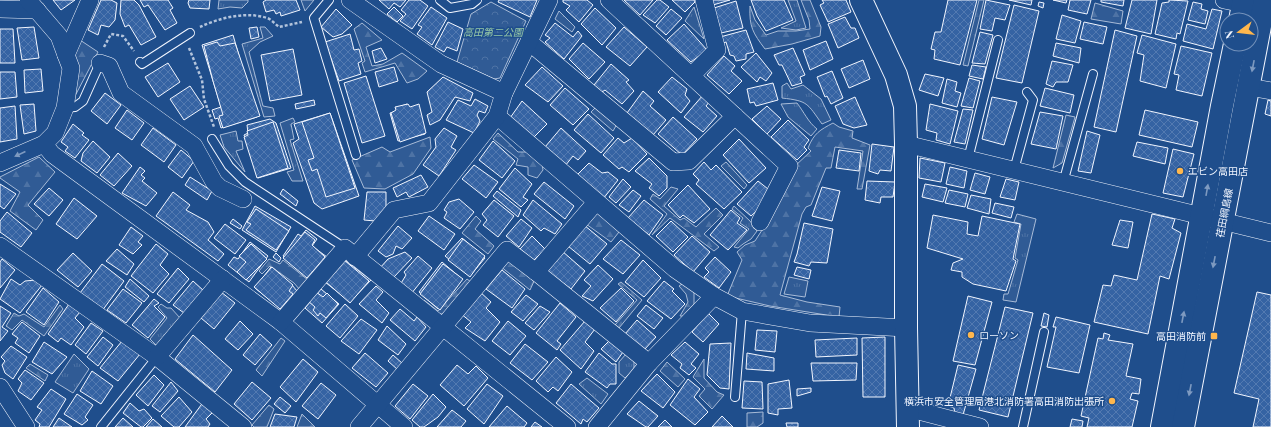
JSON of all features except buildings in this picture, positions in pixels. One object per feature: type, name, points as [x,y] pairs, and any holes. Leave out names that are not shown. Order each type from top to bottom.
[{"type":"main road","points":[[861,0],[896,74],[905,106],[908,418]]},
{"type":"main road","name":"荏田綱島線","points":[[1162,427],[1212,219],[1249,87],[1265,0]]},
{"type":"main road","name":"荏田綱島線","points":[[1183,427],[1212,219],[1222,106],[1233,52]]},
{"type":"street","points":[[66,55],[90,0]]},
{"type":"street","points":[[350,0],[441,64],[504,93]]},
{"type":"street","points":[[281,322],[394,210],[429,203],[496,116],[504,93],[549,0]]},
{"type":"street","points":[[609,0],[789,166],[760,222]]},
{"type":"street","points":[[691,76],[717,50],[704,0]]},
{"type":"street","points":[[0,8],[32,5],[59,36],[71,68],[65,108],[55,133],[44,144],[0,163]]},
{"type":"street","points":[[529,42],[673,162],[689,161],[735,116]]},
{"type":"street","points":[[100,62],[109,66],[121,93],[194,146],[214,182],[220,188],[243,199]]},
{"type":"street","points":[[1249,87],[1271,91]]},
{"type":"street","points":[[496,116],[675,269],[714,296],[742,311],[810,322],[906,328]]},
{"type":"street","points":[[44,144],[52,154],[281,322],[404,427]]},
{"type":"street","points":[[906,144],[1271,233]]},
{"type":"street","points":[[536,272],[596,202]]},
{"type":"street","points":[[0,246],[157,357],[243,427]]},
{"type":"street","points":[[359,427],[507,250],[649,363]]},
{"type":"street","points":[[350,252],[567,427]]},
{"type":"street","points":[[157,357],[223,278]]},
{"type":"street","points":[[597,427],[649,363],[714,296]]},
{"type":"street","points":[[0,387],[26,427]]},
{"type":"street","points":[[908,418],[980,427]]},
{"type":"lane","points":[[329,0],[314,18],[356,155]]},
{"type":"lane","points":[[440,0],[450,8],[472,4],[478,0]]},
{"type":"lane","points":[[140,62],[142,64],[187,35]]},
{"type":"lane","points":[[968,159],[998,40]]},
{"type":"lane","points":[[65,108],[75,107],[83,101],[100,62]]},
{"type":"lane","points":[[1063,182],[1093,74]]},
{"type":"lane","points":[[1014,170],[1033,100],[1027,92]]},
{"type":"lane","points":[[212,139],[229,166],[245,182],[350,252]]},
{"type":"lane","points":[[735,397],[742,311]]},
{"type":"lane","points":[[1023,427],[1044,332]]},
{"type":"lane","points":[[101,427],[157,357]]},
{"type":"path","points":[[212,139],[214,129],[204,99],[202,80],[187,35],[218,20],[237,16],[254,15],[268,18],[279,27],[314,18]]},
{"type":"path","points":[[105,45],[111,34],[123,36],[135,53]]},
{"type":"green space","points":[[219,0],[248,0],[248,2],[242,8],[230,7],[218,9]]},
{"type":"green space","points":[[301,0],[314,0],[305,11]]},
{"type":"green space","points":[[788,0],[797,0],[806,28],[796,30],[781,28],[796,21]]},
{"type":"green space","points":[[801,0],[810,0],[821,27],[820,36],[792,44],[765,49],[757,38],[751,25],[750,6],[755,20],[766,35],[778,31],[810,29],[809,20]]},
{"type":"green space","points":[[979,0],[984,0],[968,66],[963,65]]},
{"type":"green space","name":"高田第二公園","points":[[491,2],[526,21],[500,78],[494,79],[457,62],[471,14]]},
{"type":"green space","points":[[1095,3],[1123,11],[1121,24],[1091,19]]},
{"type":"green space","points":[[694,7],[704,39],[685,21]]},
{"type":"green space","points":[[559,11],[575,27],[572,32],[555,19]]},
{"type":"green space","points":[[362,23],[382,40],[366,47],[372,66],[383,64],[402,53],[427,71],[418,79],[407,83],[395,63],[365,72],[362,63],[365,61],[354,29]]},
{"type":"green space","points":[[260,27],[265,27],[273,36],[260,42],[249,52],[263,106],[273,108],[275,116],[264,117],[242,44],[263,38]]},
{"type":"green space","points":[[80,40],[98,52],[75,96],[73,52]]},
{"type":"green space","points":[[787,83],[791,89],[803,85],[821,99],[831,120],[822,124],[810,107],[806,104],[797,100],[782,98],[782,86]]},
{"type":"green space","points":[[797,103],[817,129],[811,136],[788,117],[781,104]]},
{"type":"green space","points":[[596,107],[617,124],[613,131],[591,112]]},
{"type":"green space","points":[[1066,115],[1075,117],[1062,163],[1053,168]]},
{"type":"green space","points":[[293,118],[295,122],[291,124],[294,139],[290,140],[303,181],[292,181],[287,172],[294,170],[280,123]]},
{"type":"green space","points":[[833,123],[839,127],[853,131],[852,138],[870,145],[862,189],[857,189],[863,151],[835,147],[831,168],[826,168],[811,205],[806,207],[802,214],[780,295],[807,302],[840,307],[839,317],[770,306],[727,296],[742,260],[737,252],[745,245],[755,241],[764,227],[794,167],[811,151],[808,148],[815,135]]},
{"type":"green space","points":[[236,131],[238,141],[242,141],[243,149],[236,151],[245,172],[224,147],[220,135]]},
{"type":"green space","points":[[498,133],[518,152],[528,152],[542,164],[543,170],[537,178],[528,175],[528,167],[516,165],[518,159],[493,139]]},
{"type":"green space","points":[[430,137],[431,148],[413,174],[385,189],[364,188],[352,160],[382,147],[390,152]]},
{"type":"green space","points":[[39,157],[55,172],[28,205],[43,220],[36,230],[10,211],[20,192],[0,177]]},
{"type":"green space","points":[[726,162],[747,185],[744,189],[721,166]]},
{"type":"green space","points":[[671,187],[678,189],[664,206],[680,220],[684,218],[696,227],[716,208],[723,215],[704,234],[719,247],[714,251],[670,218],[652,235],[667,214],[650,199],[653,194],[660,199]]},
{"type":"green space","points":[[734,206],[750,221],[757,231],[751,239],[738,248],[734,247],[749,229],[740,223],[743,218],[732,209]]},
{"type":"green space","points":[[598,212],[619,232],[611,242],[586,224]]},
{"type":"green space","points":[[1017,214],[1036,219],[1016,302],[1003,300],[1004,294],[1008,294],[1018,260],[1015,258],[1021,224],[1014,222]]},
{"type":"green space","points":[[476,216],[481,221],[475,229],[494,246],[488,254],[462,233]]},
{"type":"green space","points":[[508,258],[535,279],[530,290],[500,266]]},
{"type":"green space","points":[[269,259],[280,264],[283,260],[308,280],[300,290],[294,283],[270,266],[262,274],[259,271]]},
{"type":"green space","points":[[789,277],[808,281],[805,297],[784,294]]},
{"type":"green space","points":[[467,279],[471,282],[443,314],[434,314],[421,303],[424,300],[438,311]]},
{"type":"green space","points":[[621,282],[642,300],[619,328],[615,325],[637,300],[618,284]]},
{"type":"green space","points":[[685,282],[694,290],[694,304],[683,316],[680,316],[688,302],[686,294],[679,286]]},
{"type":"green space","points":[[161,304],[167,308],[171,308],[180,318],[157,346],[150,339],[167,318],[158,307]]},
{"type":"green space","points":[[60,305],[63,309],[44,336],[22,320],[12,330],[6,326],[14,313],[19,316],[24,314],[44,327]]},
{"type":"green space","points":[[281,338],[285,341],[262,376],[256,370]]},
{"type":"green space","points":[[74,354],[89,369],[73,393],[55,382]]},
{"type":"green space","points":[[626,354],[634,362],[634,369],[625,378],[619,373],[619,362]]},
{"type":"green space","points":[[704,359],[704,378],[717,392],[724,395],[712,409],[699,396],[705,389],[693,377]]},
{"type":"green space","points":[[667,362],[685,379],[678,387],[660,371]]},
{"type":"green space","points":[[30,364],[48,375],[45,381],[26,368]]},
{"type":"green space","points":[[587,378],[608,394],[601,404],[579,384]]},
{"type":"green space","points":[[269,405],[274,409],[267,427],[254,427],[252,425]]},
{"type":"green space","points":[[763,412],[763,423],[757,427],[747,427],[747,413]]},
{"type":"green space","points":[[302,414],[315,427],[297,427]]},
{"type":"place","name":"エビン高田店","points":[[1180,171]]},
{"type":"place","name":"ローソン","points":[[971,335]]},
{"type":"place","name":"高田消防前","points":[[1214,336]]},
{"type":"place","name":"横浜市安全管理局港北消防署高田消防出張所","points":[[1112,401]]}]
